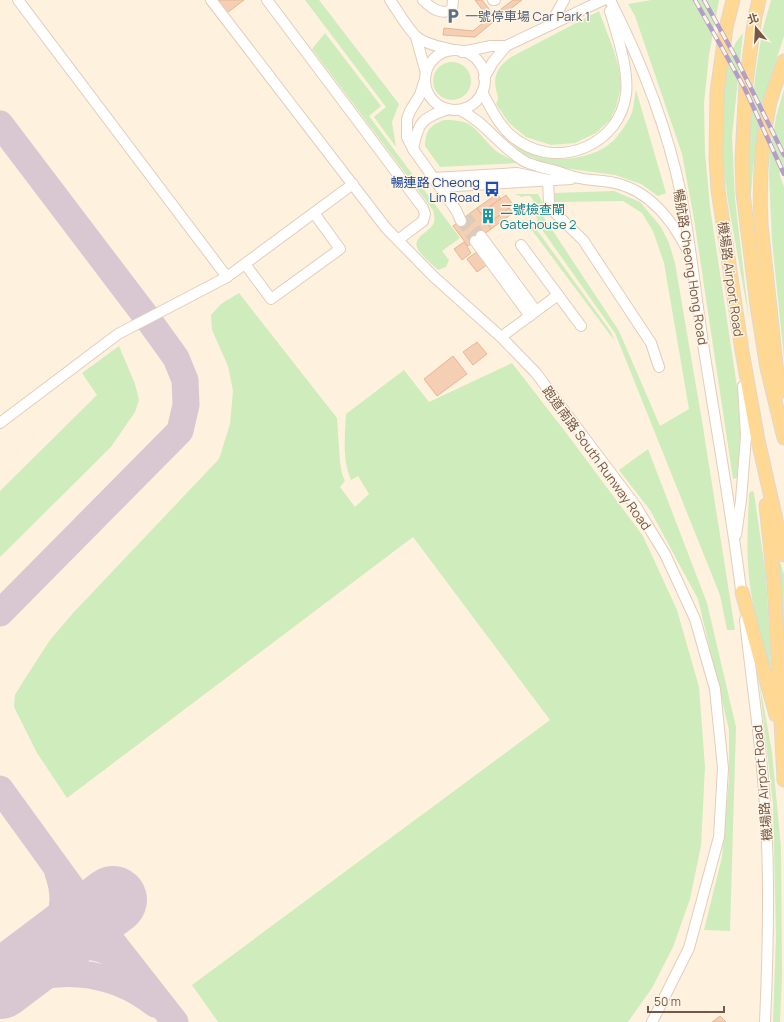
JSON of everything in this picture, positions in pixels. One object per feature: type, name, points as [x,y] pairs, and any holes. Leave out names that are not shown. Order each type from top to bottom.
[{"type":"main road","name":"機場路 Airport Road","points":[[732,0],[726,28],[717,92],[716,158],[718,190],[742,351],[758,440],[784,555]]},
{"type":"main road","name":"機場路 Airport Road","points":[[759,0],[755,17],[746,82],[742,152],[743,193],[756,298],[767,368],[783,433]]},
{"type":"main road","points":[[783,433],[762,231],[760,197],[764,138],[770,102],[784,62]]},
{"type":"main road","points":[[758,440],[774,582],[784,780]]},
{"type":"main road","points":[[742,592],[783,742]]},
{"type":"street","points":[[18,0],[227,277]]},
{"type":"street","name":"跑道南路 South Runway Road","points":[[211,0],[386,228],[433,276],[501,337],[536,374],[635,505],[665,554],[695,619],[715,689],[723,768],[719,837],[690,948],[654,1021]]},
{"type":"street","points":[[266,0],[423,208],[425,214],[423,221],[398,240]]},
{"type":"street","points":[[390,0],[416,37],[427,91],[432,100],[439,106],[448,109],[460,110],[476,102],[482,92],[484,78],[482,68],[478,62],[474,58],[459,51],[437,46],[416,37]]},
{"type":"street","points":[[423,0],[437,11],[448,12],[452,10],[453,0]]},
{"type":"street","points":[[549,27],[564,0]]},
{"type":"street","points":[[463,218],[433,178],[413,149],[407,137],[407,119],[420,95],[431,62],[448,51],[459,51],[491,46],[506,46],[549,27],[603,0],[616,20],[627,75],[626,94],[622,109],[615,123],[600,139],[587,147],[572,152],[556,154],[527,146],[513,137],[501,124],[482,92]]},
{"type":"street","name":"暢航路 Cheong Hong Road","points":[[616,20],[643,70],[662,125],[681,195],[735,545]]},
{"type":"street","points":[[484,78],[493,62],[506,46]]},
{"type":"street","points":[[413,149],[416,133],[422,122],[433,114],[448,109]]},
{"type":"street","points":[[460,110],[475,118],[504,147],[525,162],[578,178],[616,183],[635,190],[650,199],[674,227],[690,256]]},
{"type":"street","points":[[433,178],[517,173],[548,180]]},
{"type":"street","points":[[440,187],[578,178]]},
{"type":"street","points":[[548,180],[549,203],[553,211],[583,240],[651,343],[659,367]]},
{"type":"street","points":[[0,423],[118,334],[227,277],[353,184]]},
{"type":"street","points":[[245,264],[271,299],[340,248],[314,213]]},
{"type":"street","points":[[478,238],[533,314]]},
{"type":"street","points":[[521,245],[581,326]]},
{"type":"street","points":[[501,337],[558,295]]},
{"type":"street","points":[[735,545],[741,500],[746,436],[742,351]]},
{"type":"street","name":"機場路 Airport Road","points":[[735,545],[759,733],[766,820],[769,875],[765,1022]]},
{"type":"green space","points":[[305,0],[319,0],[399,104],[392,122],[396,147],[374,117],[386,107]]},
{"type":"green space","points":[[651,0],[719,0],[709,55],[704,103],[705,152],[710,207],[738,393],[740,432],[738,478],[733,479],[694,219],[682,154],[635,16],[628,4]]},
{"type":"green space","points":[[771,0],[784,0],[784,36],[765,95],[753,168],[750,208],[747,168],[755,77],[762,32]]},
{"type":"green space","points":[[599,11],[614,51],[619,69],[621,87],[616,107],[610,120],[596,133],[575,143],[551,145],[526,137],[509,123],[496,104],[498,98],[495,78],[498,70],[513,56]]},
{"type":"green space","points":[[325,33],[381,106],[369,116],[460,238],[442,251],[449,260],[446,267],[438,270],[423,256],[417,247],[420,237],[430,229],[434,222],[433,210],[312,49]]},
{"type":"green space","points":[[743,33],[732,136],[735,199],[749,319],[728,202],[721,148],[724,68],[736,42]]},
{"type":"green space","points":[[452,62],[462,65],[468,71],[471,81],[468,91],[462,97],[452,100],[442,97],[436,91],[433,81],[436,71],[442,65]]},
{"type":"green space","points":[[784,89],[784,171],[779,173],[784,187],[784,358],[772,241],[769,175],[770,151],[776,117]]},
{"type":"green space","points":[[636,90],[666,193],[658,196],[641,184],[615,175],[564,168],[546,163],[523,154],[506,139],[508,138],[525,151],[546,158],[571,158],[584,156],[595,152],[606,147],[623,129],[631,114]]},
{"type":"green space","points":[[444,120],[454,120],[468,124],[473,127],[501,155],[518,163],[440,167],[425,146],[426,136],[429,129],[435,124]]},
{"type":"green space","points":[[614,191],[640,202],[661,227],[669,243],[675,263],[735,630],[727,630],[720,595],[615,333],[538,224],[533,200],[530,196],[522,197],[515,194],[538,194],[544,205],[541,206],[543,216],[619,331],[660,426],[689,409],[664,263],[653,231],[642,213],[623,201],[554,202],[555,193]]},
{"type":"green space","points":[[534,226],[611,332],[614,340],[531,229]]},
{"type":"green space","points":[[239,293],[337,418],[340,462],[345,481],[340,487],[355,507],[369,494],[358,476],[351,480],[348,472],[345,456],[346,414],[404,370],[429,402],[512,363],[643,536],[677,610],[699,687],[705,767],[701,846],[690,899],[673,947],[652,988],[628,1022],[218,1022],[192,985],[550,720],[413,537],[67,798],[37,753],[14,707],[15,695],[24,680],[50,640],[73,613],[219,459],[230,424],[233,391],[228,366],[212,330],[211,315],[221,304]]},
{"type":"green space","points":[[119,346],[135,384],[139,400],[135,412],[111,447],[0,557],[0,491],[97,395],[82,373]]},
{"type":"green space","points":[[648,449],[707,603],[736,727],[730,931],[704,930],[722,857],[729,779],[729,730],[698,599],[650,510],[619,470]]},
{"type":"green space","points":[[753,491],[766,576],[771,665],[769,667],[750,589],[748,567],[747,546],[749,494]]},
{"type":"green space","points":[[774,543],[784,574],[784,686]]},
{"type":"green space","points":[[759,680],[772,752],[781,847],[782,976],[780,1022],[773,1022],[776,937],[773,804]]},
{"type":"building","points":[[217,0],[244,0],[227,13]]},
{"type":"building","points":[[475,0],[482,0],[497,19],[492,23]]},
{"type":"building","points":[[513,0],[522,0],[497,19],[493,15]]},
{"type":"building","points":[[489,18],[492,23],[475,37],[443,35],[444,28],[473,31]]},
{"type":"building","points":[[497,194],[501,199],[480,214],[477,208]]},
{"type":"building","name":"二號檢查閘 Gatehouse 2","points":[[506,195],[513,205],[488,224],[491,229],[485,233],[474,218]]},
{"type":"building","points":[[477,208],[491,229],[468,246],[453,226]]},
{"type":"building","points":[[509,208],[513,213],[491,229],[488,224]]},
{"type":"building","points":[[464,242],[471,253],[462,260],[454,249]]},
{"type":"building","points":[[478,251],[488,264],[477,272],[467,259]]},
{"type":"building","points":[[477,342],[487,354],[473,365],[463,352]]},
{"type":"building","points":[[453,356],[467,374],[437,396],[424,379]]},
{"type":"building","points":[[720,1016],[726,1022],[712,1022]]},
{"type":"taxiway","points":[[0,124],[176,358],[185,380],[186,405],[180,431],[0,613]]},
{"type":"taxiway","points":[[0,789],[92,916],[175,1022]]},
{"type":"taxiway","points":[[9,979],[44,948],[57,927],[63,900],[61,882],[58,873]]},
{"type":"taxiway","points":[[33,961],[44,954],[68,946],[91,947],[103,950],[115,954],[126,961]]},
{"type":"taxiway","points":[[0,989],[19,981],[39,976],[80,974],[100,977],[119,983],[138,992],[155,1004]]},
{"type":"runway","points":[[0,985],[113,900]]},
{"type":"tunnel","points":[[466,216],[481,236]]},
{"type":"tunnel","points":[[461,221],[475,241]]},
{"type":"railway","points":[[695,0],[745,89],[784,174]]},
{"type":"railway","points":[[704,0],[736,58],[784,155]]},
{"type":"place","name":"一號停車場 Car Park 1","points":[[453,16]]},
{"type":"place","name":"暢連路 Cheong Lin Road","points":[[492,189]]},
{"type":"place","name":"二號檢查閘 Gatehouse 2","points":[[488,216]]}]
